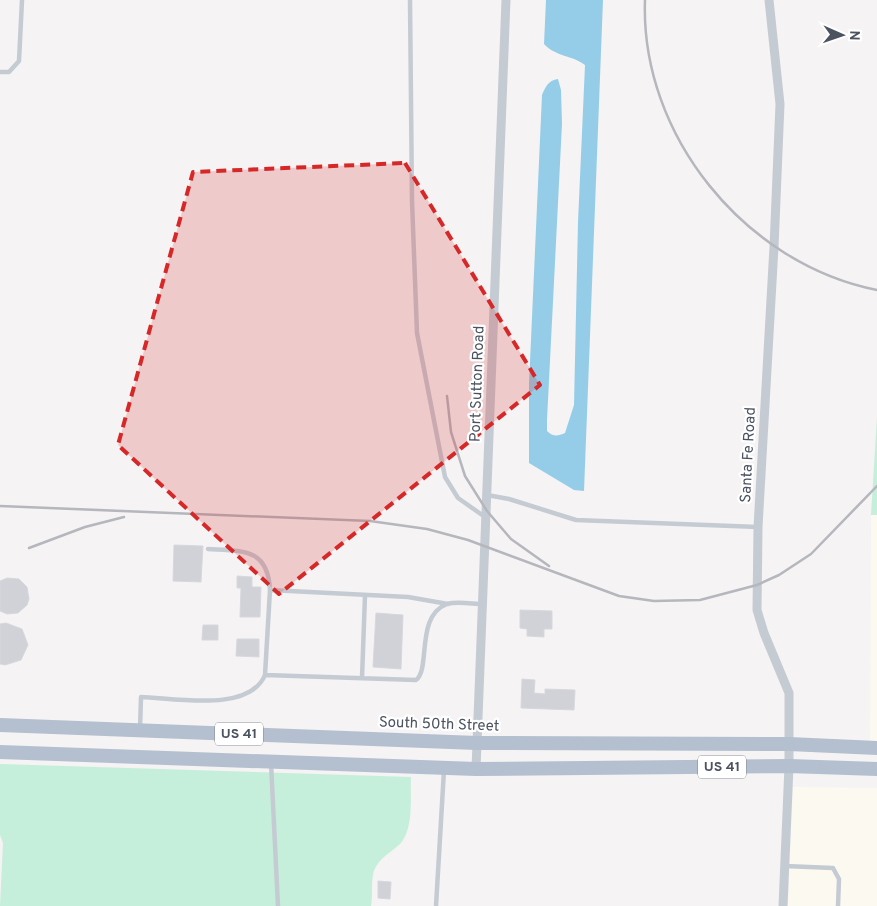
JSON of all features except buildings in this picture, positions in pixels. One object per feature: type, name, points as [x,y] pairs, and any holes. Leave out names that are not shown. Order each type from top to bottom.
[{"type":"main road","name":"South 50th Street","points":[[0,726],[477,743],[789,744],[877,748]]},
{"type":"main road","name":"US 41","points":[[0,752],[476,769],[789,766],[877,769]]},
{"type":"street","name":"Port Sutton Road","points":[[476,769],[506,0]]},
{"type":"street","name":"Santa Fe Road","points":[[769,0],[780,104],[758,527],[757,610],[764,633],[789,693],[789,766],[783,906]]},
{"type":"lane","points":[[0,72],[9,72],[19,61],[22,0]]},
{"type":"lane","points":[[410,0],[412,202],[417,333],[445,477],[458,498],[486,518]]},
{"type":"lane","points":[[487,495],[509,499],[576,520],[758,527]]},
{"type":"lane","points":[[140,731],[141,697],[229,700],[253,691],[265,675],[270,590],[267,569],[258,557],[242,551],[208,550]]},
{"type":"lane","points":[[270,590],[408,597],[448,604],[482,604]]},
{"type":"lane","points":[[362,678],[365,595]]},
{"type":"lane","points":[[265,675],[413,680],[419,678],[424,641],[429,624],[437,612],[448,604]]},
{"type":"lane","points":[[270,762],[278,906]]},
{"type":"lane","points":[[436,906],[444,768]]},
{"type":"lane","points":[[785,866],[833,868],[839,879],[838,906]]},
{"type":"highlighted area","points":[[405,163],[540,385],[279,594],[118,445],[193,172]]},
{"type":"shaded area","points":[[871,515],[877,515],[877,742],[870,742]]},
{"type":"shaded area","points":[[793,787],[877,788],[877,906],[788,906]]},
{"type":"green space","points":[[877,417],[877,515],[871,515]]},
{"type":"green space","points":[[0,764],[411,777],[410,820],[401,843],[381,860],[375,869],[372,879],[371,906],[0,906],[3,843],[0,835]]},
{"type":"water","points":[[546,0],[603,0],[584,491],[574,490],[529,463],[529,384],[542,95],[549,83],[558,79],[561,90],[562,124],[547,431],[556,435],[565,433],[574,405],[578,222],[585,65],[575,59],[559,54],[544,44]]},
{"type":"railway","points":[[645,0],[648,50],[661,99],[681,144],[710,186],[744,222],[784,253],[829,276],[877,290]]},
{"type":"railway","points":[[447,396],[451,432],[465,476],[487,511],[511,539],[549,566]]},
{"type":"railway","points":[[0,506],[370,521],[427,529],[468,540],[619,596],[654,601],[700,600],[757,585],[779,575],[811,554],[877,486]]},
{"type":"railway","points":[[29,548],[85,527],[124,517]]}]
